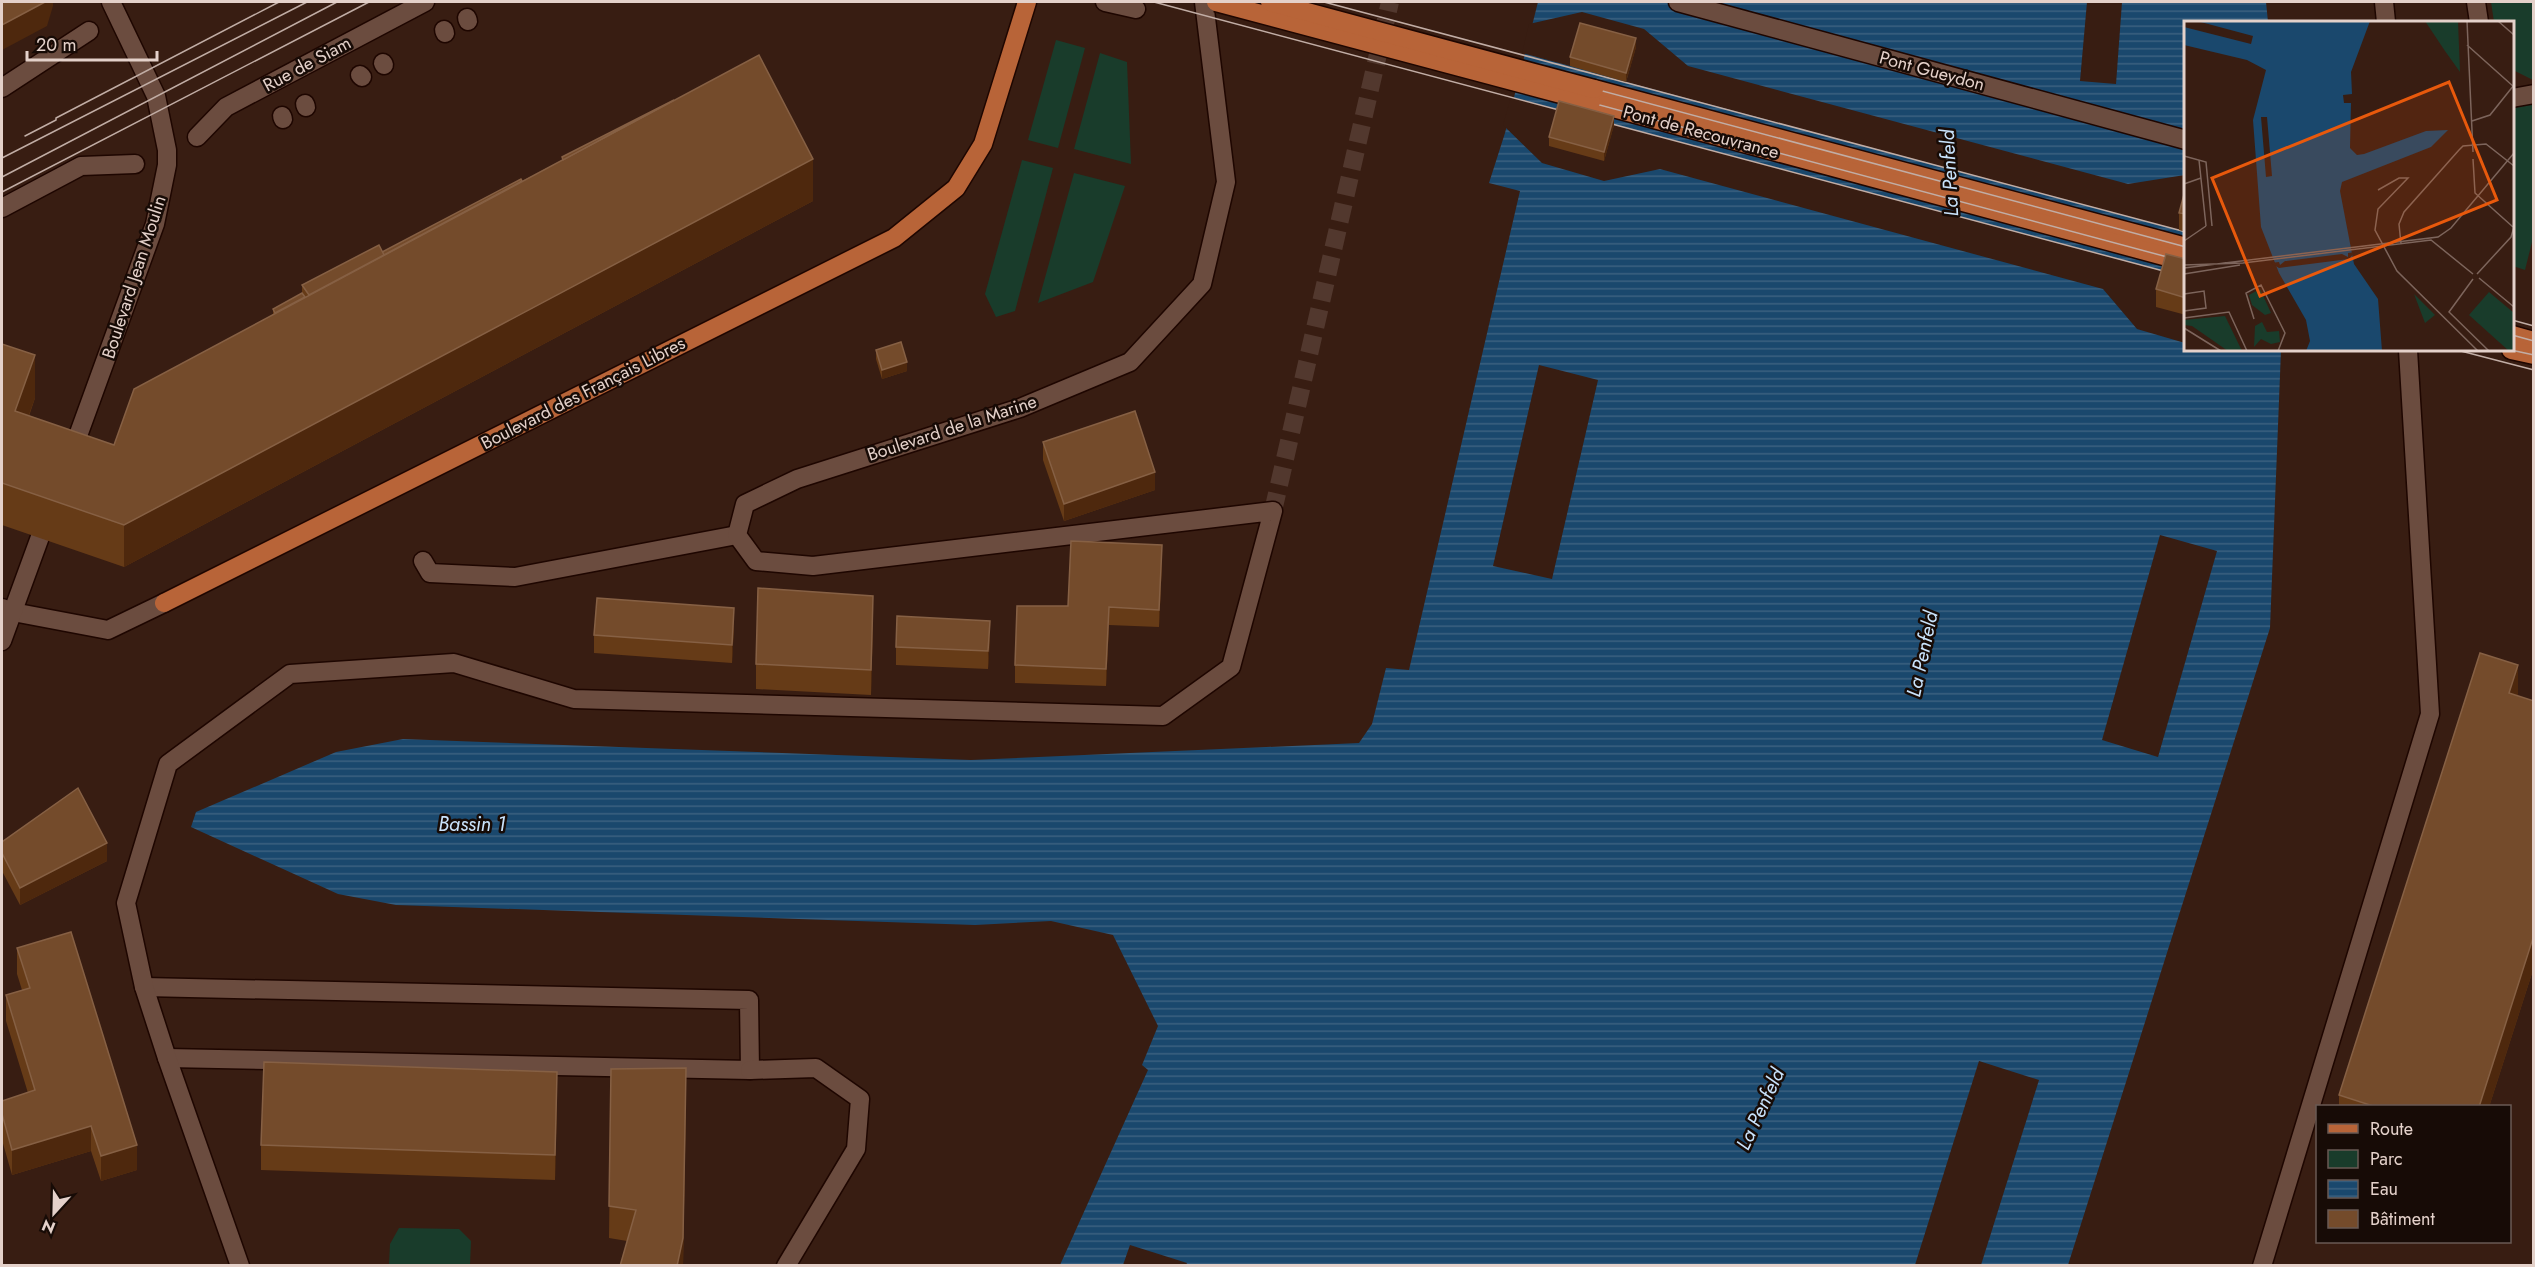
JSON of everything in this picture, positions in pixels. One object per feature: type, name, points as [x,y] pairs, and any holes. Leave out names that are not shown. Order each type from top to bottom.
[{"type":"main road","name":"Boulevard des Français Libres","points":[[164,603],[894,238],[956,188],[983,144],[1027,2]]},
{"type":"main road","name":"Pont de Recouvrance","points":[[1216,2],[2184,261]]},
{"type":"main road","name":"Pont de Recouvrance","points":[[1270,2],[2184,246]]},
{"type":"main road","points":[[2514,336],[2534,341]]},
{"type":"main road","points":[[2514,351],[2534,356]]},
{"type":"street","name":"Rue de Siam","points":[[197,137],[226,107],[425,2]]},
{"type":"street","points":[[1105,2],[1136,9]]},
{"type":"street","name":"Boulevard de la Marine","points":[[737,535],[746,504],[797,479],[1020,408],[1130,362],[1202,284],[1226,182],[1204,2]]},
{"type":"street","name":"Pont Gueydon","points":[[1678,2],[2184,139]]},
{"type":"street","points":[[2384,2],[2386,21]]},
{"type":"street","points":[[2476,2],[2479,21]]},
{"type":"street","name":"Boulevard Jean Moulin","points":[[66,470],[155,224],[167,165],[167,150],[156,96],[114,8]]},
{"type":"street","points":[[2,88],[89,31]]},
{"type":"street","points":[[2514,98],[2534,94]]},
{"type":"street","points":[[2,208],[81,166],[135,164]]},
{"type":"street","points":[[2262,1266],[2430,714],[2408,351]]},
{"type":"street","points":[[240,1266],[144,987],[126,903],[168,764],[290,674],[454,663],[574,699],[1163,716],[1231,667],[1273,511],[813,566],[756,561],[737,535],[515,576],[430,573],[423,561]]},
{"type":"street","points":[[2,641],[7,610],[40,537]]},
{"type":"street","name":"Boulevard des Français Libres","points":[[7,610],[108,630],[164,603]]},
{"type":"street","points":[[144,987],[749,1000],[750,1070]]},
{"type":"street","points":[[167,1058],[750,1070],[816,1068],[860,1099],[856,1149],[786,1266]]},
{"type":"green space","points":[[2491,2],[2533,2],[2533,80],[2514,70],[2514,21],[2494,21]]},
{"type":"green space","points":[[1056,40],[1085,48],[1058,148],[1028,140]]},
{"type":"green space","points":[[1100,53],[1127,62],[1131,164],[1074,149]]},
{"type":"green space","points":[[2533,103],[2533,238],[2525,270],[2514,266],[2514,108]]},
{"type":"green space","points":[[1022,160],[1053,168],[1015,311],[996,317],[985,294]]},
{"type":"green space","points":[[1074,173],[1125,186],[1093,282],[1038,303]]},
{"type":"green space","points":[[399,1228],[459,1229],[471,1241],[470,1265],[389,1265],[390,1244]]},
{"type":"water","points":[[1538,2],[2266,2],[2268,21],[2184,21],[2184,351],[2281,351],[2270,628],[2068,1265],[1060,1265],[1148,1070],[1142,1065],[1158,1026],[1113,935],[1051,921],[975,925],[396,905],[338,894],[191,827],[196,812],[336,752],[403,739],[971,760],[1359,743],[1372,724],[1386,668],[1409,670],[1520,191],[1489,183],[1505,133]]},
{"type":"pier","points":[[2087,2],[2122,2],[2116,84],[2080,81]]},
{"type":"pier","points":[[1582,12],[1644,29],[1688,66],[2128,184],[2184,175],[2184,209],[2179,230],[1626,82],[1635,47],[1580,32],[1570,66],[1522,53],[1529,24]]},
{"type":"pier","points":[[1511,97],[2166,272],[2184,313],[2184,343],[2137,329],[2103,289],[1660,169],[1604,181],[1542,163],[1503,125]]},
{"type":"pier","points":[[1539,365],[1598,380],[1552,579],[1493,566]]},
{"type":"pier","points":[[2160,535],[2217,551],[2158,757],[2102,740]]},
{"type":"pier","points":[[1979,1061],[2039,1080],[1981,1265],[1915,1265]]},
{"type":"pier","points":[[1130,1245],[1187,1263],[1186,1265],[1123,1265]]},
{"type":"building","points":[[2,2],[45,2],[2,25]]},
{"type":"building","points":[[1580,23],[1636,38],[1626,73],[1570,57]]},
{"type":"building","points":[[759,55],[813,159],[124,525],[2,483],[2,344],[35,355],[15,411],[114,445],[134,389]]},
{"type":"building","points":[[674,100],[563,160],[562,157]]},
{"type":"building","points":[[1559,101],[1614,116],[1604,152],[1549,137]]},
{"type":"building","points":[[521,179],[522,181],[384,255],[382,252]]},
{"type":"building","points":[[2184,194],[2184,214],[2179,213]]},
{"type":"building","points":[[379,245],[384,255],[309,295],[302,285]]},
{"type":"building","points":[[2166,254],[2184,258],[2184,297],[2156,289]]},
{"type":"building","points":[[302,293],[305,297],[275,313],[273,309]]},
{"type":"building","points":[[901,342],[907,362],[882,370],[876,350]]},
{"type":"building","points":[[1135,411],[1155,472],[1064,504],[1043,442]]},
{"type":"building","points":[[1071,541],[1162,545],[1159,610],[1109,607],[1106,669],[1015,665],[1017,606],[1068,606]]},
{"type":"building","points":[[758,588],[873,596],[871,670],[756,664]]},
{"type":"building","points":[[597,598],[734,608],[732,645],[594,635]]},
{"type":"building","points":[[897,616],[990,621],[988,651],[896,647]]},
{"type":"building","points":[[2480,653],[2518,665],[2509,693],[2534,701],[2534,935],[2480,1105],[2370,1105],[2339,1095]]},
{"type":"building","points":[[78,788],[107,843],[20,888],[2,853],[2,842]]},
{"type":"building","points":[[71,932],[137,1145],[101,1156],[91,1126],[12,1150],[2,1114],[2,1101],[35,1090],[6,995],[30,988],[17,948]]},
{"type":"building","points":[[264,1062],[557,1072],[555,1155],[261,1145]]},
{"type":"building","points":[[686,1068],[683,1238],[677,1266],[620,1266],[636,1210],[609,1206],[611,1069]]},
{"type":"tunnel","points":[[1273,511],[1390,2]]},
{"type":"tram line","points":[[25,136],[279,2]]},
{"type":"tram line","points":[[2,158],[307,2]]},
{"type":"tram line","points":[[2,177],[337,2]]},
{"type":"tram line","points":[[2,192],[369,2]]},
{"type":"tram line","points":[[1154,2],[1574,114]]},
{"type":"tram line","points":[[1215,2],[2184,261]]},
{"type":"tram line","points":[[1270,2],[2184,246]]},
{"type":"tram line","points":[[1324,2],[2184,231]]},
{"type":"tram line","points":[[1597,120],[2184,276]]},
{"type":"tram line","points":[[2514,321],[2534,326]]},
{"type":"tram line","points":[[2514,336],[2534,341]]},
{"type":"tram line","points":[[2461,351],[2534,370]]},
{"type":"tram line","points":[[2514,351],[2534,355]]},
{"type":"water label","name":"La Penfeld","points":[[1949,173]]},
{"type":"water label","name":"La Penfeld","points":[[1922,654]]},
{"type":"water label","name":"Bassin 1","points":[[472,824]]},
{"type":"water label","name":"La Penfeld","points":[[1760,1109]]}]
